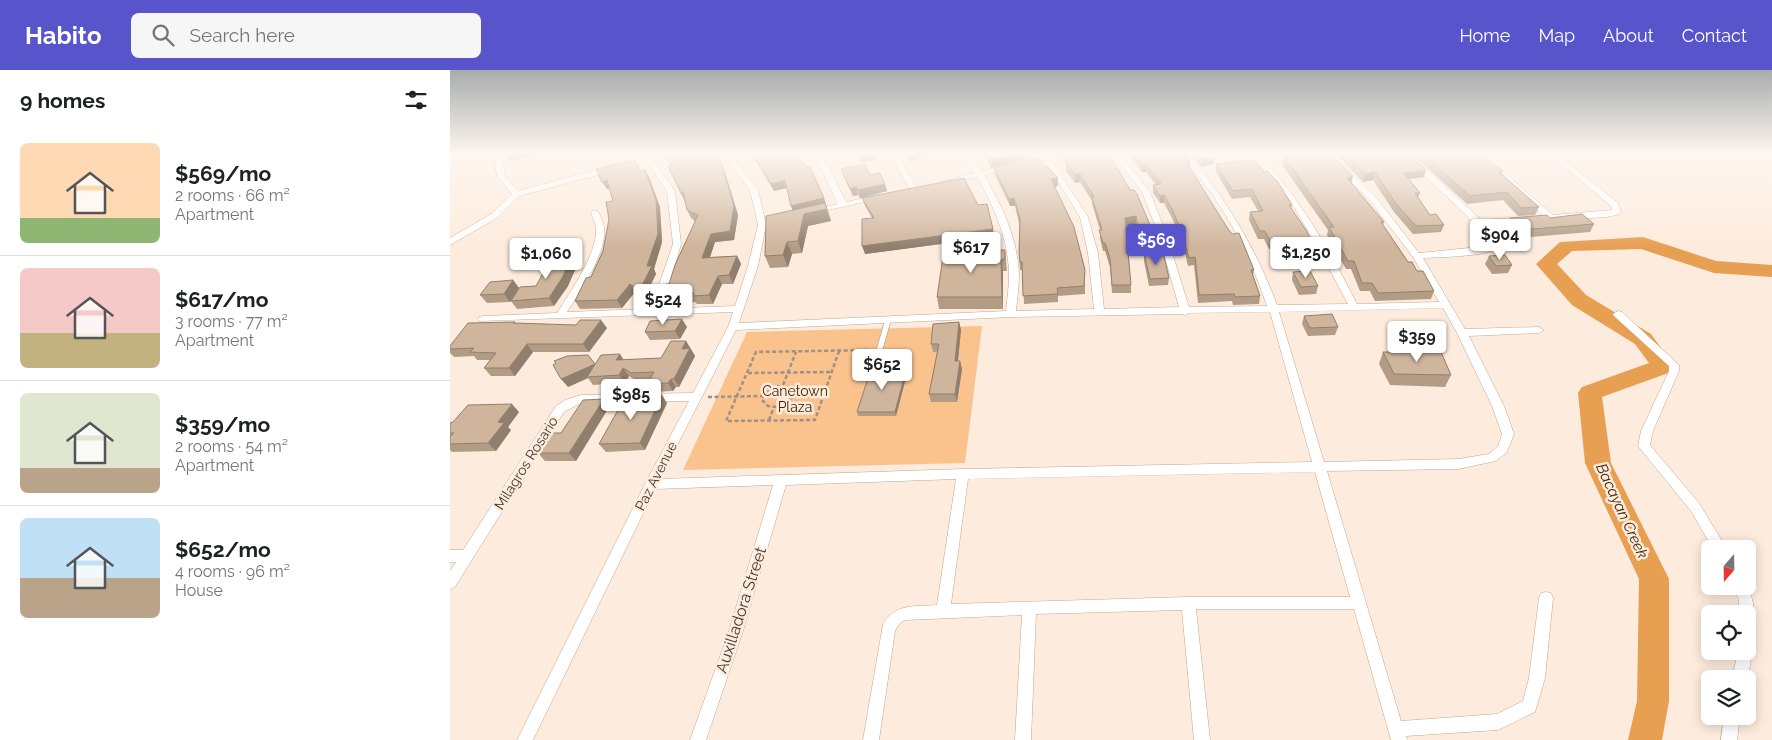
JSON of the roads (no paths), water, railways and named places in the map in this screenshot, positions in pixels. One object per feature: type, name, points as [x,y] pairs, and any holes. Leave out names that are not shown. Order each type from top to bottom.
[{"type":"street","points":[[509,185],[516,194]]},
{"type":"street","points":[[450,242],[486,222],[508,206],[516,194],[548,185]]},
{"type":"street","points":[[650,312],[665,282],[677,244],[671,190],[668,185]]},
{"type":"street","name":"Paz Avenue","points":[[525,740],[651,484],[733,327],[766,224],[751,185]]},
{"type":"street","points":[[833,185],[843,205]]},
{"type":"street","points":[[908,185],[910,190],[923,187]]},
{"type":"street","points":[[985,185],[1006,229],[1014,265],[1011,314]]},
{"type":"street","points":[[1064,185],[1084,217],[1093,253],[1099,313]]},
{"type":"street","points":[[1141,185],[1146,192],[1162,233],[1185,312]]},
{"type":"street","points":[[1211,185],[1233,216],[1258,266],[1274,310],[1398,734],[1498,722],[1529,706],[1537,678],[1546,598]]},
{"type":"street","points":[[1281,185],[1319,239],[1354,307]]},
{"type":"street","points":[[651,484],[963,474],[1458,464],[1492,458],[1503,449],[1508,434],[1498,406],[1462,333],[1417,256],[1373,199],[1360,185]]},
{"type":"street","points":[[1417,256],[1486,250],[1494,247],[1493,241],[1478,222],[1439,185]]},
{"type":"street","points":[[1514,185],[1551,218]]},
{"type":"street","points":[[1478,222],[1617,212],[1615,206],[1590,185]]},
{"type":"street","points":[[807,214],[888,195]]},
{"type":"street","points":[[560,316],[585,276],[592,258],[600,230],[595,213]]},
{"type":"street","points":[[733,327],[1011,314],[1185,312],[1444,305]]},
{"type":"street","points":[[484,319],[739,309]]},
{"type":"street","points":[[1618,314],[1674,365],[1674,371],[1646,431],[1644,446],[1695,507],[1715,540]]},
{"type":"street","points":[[1462,333],[1538,330]]},
{"type":"street","name":"Milagros Rosario","points":[[450,583],[560,409],[569,403],[581,399],[696,397]]},
{"type":"street","points":[[943,611],[963,474]]},
{"type":"street","name":"Auxilladora Street","points":[[698,740],[735,634],[782,479]]},
{"type":"street","points":[[450,556],[468,556]]},
{"type":"street","points":[[871,740],[888,629],[894,619],[904,614],[1188,603],[1359,603]]},
{"type":"street","points":[[1188,603],[1202,740]]},
{"type":"street","points":[[1023,740],[1029,608]]},
{"type":"street","points":[[1729,740],[1731,725]]},
{"type":"lane","points":[[874,369],[888,320]]},
{"type":"waterway","name":"Bacayan Creek","points":[[1645,740],[1653,701],[1654,579],[1598,463],[1590,393],[1663,366],[1643,339],[1579,300],[1546,264],[1567,246],[1643,243],[1714,267],[1772,271]]},
{"type":"park label","name":"Canetown Plaza","points":[[795,400]]}]
